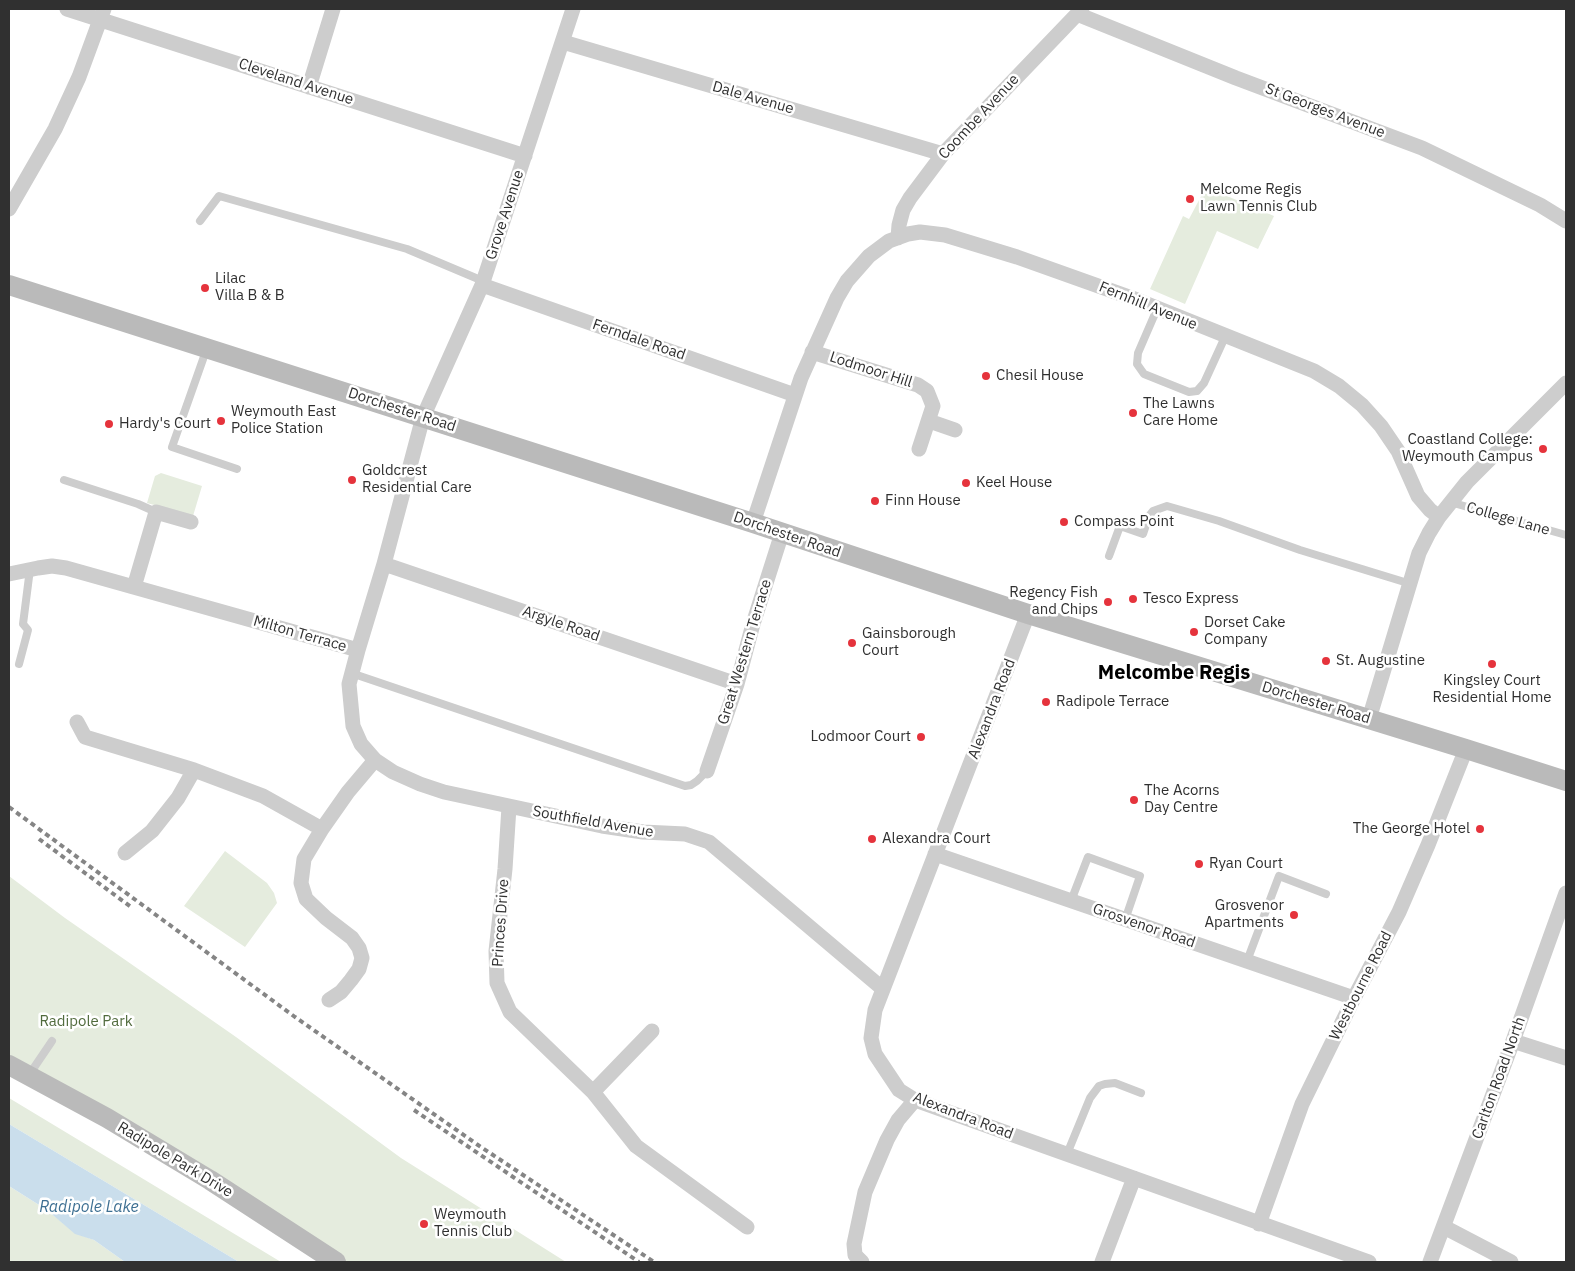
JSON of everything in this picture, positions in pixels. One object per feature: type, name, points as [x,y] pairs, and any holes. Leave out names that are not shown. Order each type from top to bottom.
[{"type":"main road","name":"Dorchester Road","points":[[9,285],[753,523],[1028,614],[1566,781]]},
{"type":"main road","name":"Radipole Park Drive","points":[[9,1066],[29,1075],[106,1118],[210,1180],[336,1262]]},
{"type":"street","name":"Cleveland Avenue","points":[[66,9],[102,14],[309,87],[525,156]]},
{"type":"street","points":[[309,87],[333,9]]},
{"type":"street","name":"Grove Avenue","points":[[423,417],[483,283],[573,9]]},
{"type":"street","name":"Coombe Avenue","points":[[898,238],[903,210],[943,154],[1080,11]]},
{"type":"street","name":"St Georges Avenue","points":[[1080,11],[1236,78],[1422,148],[1540,205],[1566,221]]},
{"type":"street","points":[[9,209],[55,129],[79,77],[102,14]]},
{"type":"street","name":"Dale Avenue","points":[[562,42],[943,154]]},
{"type":"street","name":"Fernhill Avenue","points":[[753,523],[795,395],[837,298],[847,281],[869,256],[881,246],[898,238],[920,232],[945,235],[1047,267],[1314,372],[1339,386],[1362,405],[1382,426],[1398,451],[1418,496],[1430,510],[1440,517]]},
{"type":"street","name":"Ferndale Road","points":[[483,283],[795,395]]},
{"type":"street","name":"Lodmoor Hill","points":[[812,352],[923,387],[930,396],[933,406],[919,449]]},
{"type":"street","points":[[1369,719],[1419,553],[1429,533],[1450,502],[1467,482],[1566,383]]},
{"type":"street","name":"Milton Terrace","points":[[9,574],[52,566],[66,568],[358,650],[384,564],[423,417]]},
{"type":"street","points":[[929,421],[955,430]]},
{"type":"street","points":[[134,587],[156,512],[191,522]]},
{"type":"street","name":"Great Western Terrace","points":[[706,771],[737,684],[753,624],[782,533]]},
{"type":"street","name":"Argyle Road","points":[[384,564],[737,684]]},
{"type":"street","name":"Alexandra Road","points":[[1028,614],[875,1010],[871,1038],[875,1054],[900,1090],[915,1100],[1369,1262]]},
{"type":"street","name":"Southfield Avenue","points":[[358,650],[349,684],[353,726],[361,744],[375,760],[393,772],[444,792],[509,807],[602,826],[643,832],[685,834],[709,842],[883,989]]},
{"type":"street","points":[[77,722],[85,737],[194,770],[263,796],[322,829]]},
{"type":"street","name":"Westbourne Road","points":[[1259,1224],[1302,1104],[1399,912],[1466,749]]},
{"type":"street","points":[[329,1000],[341,992],[359,970],[362,958],[359,948],[352,938],[326,918],[306,899],[301,884],[304,859],[348,792],[375,760]]},
{"type":"street","points":[[125,853],[152,831],[178,798],[194,770]]},
{"type":"street","name":"Princes Drive","points":[[509,807],[505,870],[496,951],[497,983],[510,1012],[593,1092],[636,1146],[747,1227]]},
{"type":"street","name":"Grosvenor Road","points":[[935,854],[1354,998]]},
{"type":"street","name":"Carlton Road North","points":[[1430,1262],[1514,1041],[1561,928],[1566,894]]},
{"type":"street","points":[[593,1092],[652,1031]]},
{"type":"street","points":[[1514,1041],[1566,1058]]},
{"type":"street","points":[[862,1262],[855,1255],[854,1244],[865,1192],[887,1140],[898,1120],[915,1100]]},
{"type":"street","points":[[1102,1262],[1134,1178]]},
{"type":"street","points":[[1444,1227],[1511,1262]]},
{"type":"lane","points":[[200,221],[218,196],[407,249],[483,283]]},
{"type":"lane","points":[[1157,309],[1137,359],[1140,369],[1144,374],[1188,392],[1197,391],[1204,383],[1225,337]]},
{"type":"lane","points":[[207,348],[172,447],[237,469]]},
{"type":"lane","points":[[64,480],[138,504],[156,512]]},
{"type":"lane","name":"College Lane","points":[[1450,502],[1566,535]]},
{"type":"lane","points":[[1110,556],[1120,526],[1143,534],[1149,516],[1153,511],[1167,506],[1219,521],[1300,550],[1410,584]]},
{"type":"lane","points":[[20,664],[28,630],[23,624],[30,569]]},
{"type":"lane","points":[[351,672],[686,786],[697,781],[706,771]]},
{"type":"lane","points":[[1071,901],[1088,857],[1140,876],[1125,920]]},
{"type":"lane","points":[[1247,962],[1279,876],[1326,894]]},
{"type":"lane","points":[[29,1075],[52,1041]]},
{"type":"lane","points":[[1067,1154],[1090,1098],[1099,1086],[1115,1083],[1141,1093]]},
{"type":"green space","points":[[1206,187],[1274,216],[1258,249],[1217,231],[1185,304],[1150,289],[1183,216],[1189,219]]},
{"type":"green space","points":[[161,473],[202,486],[193,516],[147,503],[155,476]]},
{"type":"green space","points":[[225,851],[267,883],[274,893],[277,903],[245,947],[184,906]]},
{"type":"green space","name":"Radipole Park","points":[[9,876],[65,918],[236,1037],[401,1158],[566,1262],[336,1262],[9,1065]]},
{"type":"green space","points":[[9,1098],[281,1262],[239,1262],[9,1124]]},
{"type":"green space","points":[[9,1186],[47,1210],[75,1233],[94,1240],[125,1262],[9,1262]]},
{"type":"water","name":"Radipole Lake","points":[[9,1124],[239,1262],[125,1262],[94,1240],[75,1234],[47,1210],[9,1186]]},
{"type":"railway","points":[[9,807],[295,1017],[478,1145],[654,1262]]},
{"type":"railway","points":[[39,839],[131,907]]},
{"type":"railway","points":[[414,1110],[639,1262]]},
{"type":"place","name":"Melcome Regis Lawn Tennis Club","points":[[1190,199]]},
{"type":"place","name":"Lilac Villa B & B","points":[[205,288]]},
{"type":"place","name":"Chesil House","points":[[986,376]]},
{"type":"place","name":"The Lawns Care Home","points":[[1133,413]]},
{"type":"place","name":"Weymouth East Police Station","points":[[221,421]]},
{"type":"place","name":"Hardy's Court","points":[[109,424]]},
{"type":"place","name":"Coastland College: Weymouth Campus","points":[[1543,449]]},
{"type":"place","name":"Goldcrest Residential Care","points":[[352,480]]},
{"type":"place","name":"Keel House","points":[[966,483]]},
{"type":"place","name":"Finn House","points":[[875,501]]},
{"type":"place","name":"Compass Point","points":[[1064,522]]},
{"type":"place","name":"Tesco Express","points":[[1133,599]]},
{"type":"place","name":"Regency Fish and Chips","points":[[1108,602]]},
{"type":"place","name":"Dorset Cake Company","points":[[1194,632]]},
{"type":"place","name":"Gainsborough Court","points":[[852,643]]},
{"type":"place","name":"St. Augustine","points":[[1326,661]]},
{"type":"place","name":"Kingsley Court Residential Home","points":[[1492,664]]},
{"type":"place","name":"Radipole Terrace","points":[[1046,702]]},
{"type":"place","name":"Lodmoor Court","points":[[921,737]]},
{"type":"place","name":"The Acorns Day Centre","points":[[1134,800]]},
{"type":"place","name":"The George Hotel","points":[[1480,829]]},
{"type":"place","name":"Alexandra Court","points":[[872,839]]},
{"type":"place","name":"Ryan Court","points":[[1199,864]]},
{"type":"place","name":"Grosvenor Apartments","points":[[1294,915]]},
{"type":"place","name":"Weymouth Tennis Club","points":[[424,1224]]},
{"type":"district","name":"Melcombe Regis","points":[[1174,673]]}]
